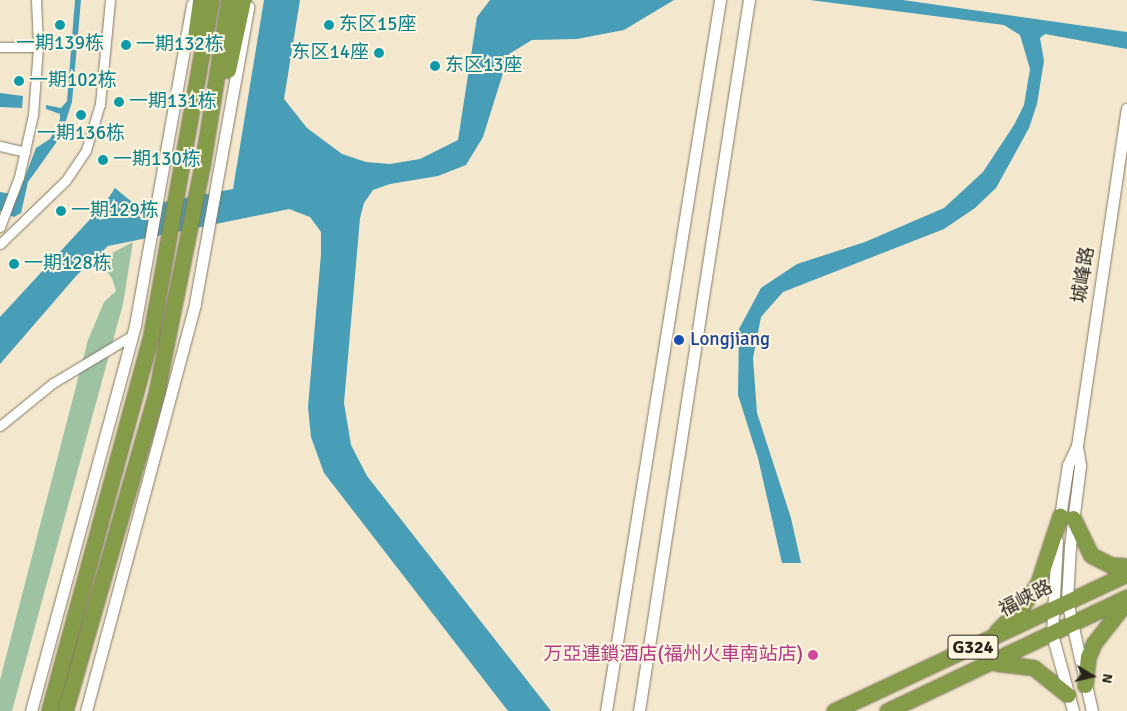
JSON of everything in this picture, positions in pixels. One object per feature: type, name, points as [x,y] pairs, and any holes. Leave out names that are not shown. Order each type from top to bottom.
[{"type":"highway","points":[[178,198],[200,0]]},
{"type":"highway","points":[[49,711],[139,387],[171,236],[211,0]]},
{"type":"highway","points":[[66,711],[156,394],[203,161],[229,0]]},
{"type":"highway","points":[[203,161],[219,115],[243,0]]},
{"type":"highway","points":[[1067,517],[1091,555],[1111,565],[1127,566]]},
{"type":"highway","points":[[984,642],[1023,605],[1038,583],[1067,517]]},
{"type":"highway","name":"福峡路","points":[[834,711],[984,642],[1067,600],[1127,574]]},
{"type":"highway","name":"G324","points":[[887,711],[1127,597]]},
{"type":"highway","points":[[1085,685],[1088,657],[1094,643],[1109,619],[1127,601]]},
{"type":"highway","points":[[962,652],[970,672]]},
{"type":"highway","points":[[990,663],[1008,662],[1034,668],[1068,695]]},
{"type":"main road","points":[[31,711],[133,335],[159,201],[193,0]]},
{"type":"main road","points":[[86,711],[175,389],[210,229],[249,0]]},
{"type":"main road","points":[[606,711],[720,0]]},
{"type":"main road","points":[[639,711],[749,0]]},
{"type":"main road","name":"城峰路","points":[[1073,711],[1052,634],[1056,545],[1067,517],[1080,466],[1077,446],[1127,109]]},
{"type":"main road","name":"城峰路","points":[[1067,517],[1070,546],[1067,600],[1070,625],[1092,711]]},
{"type":"main road","points":[[1056,545],[1070,546]]},
{"type":"street","points":[[0,226],[14,193],[26,152],[33,115],[38,47],[36,0]]},
{"type":"street","points":[[0,244],[66,180],[86,150],[100,104],[110,0]]},
{"type":"street","points":[[0,47],[38,47]]},
{"type":"street","points":[[0,146],[26,152]]},
{"type":"street","points":[[0,426],[53,383],[133,335]]},
{"type":"green space","points":[[133,242],[123,304],[12,711],[0,711],[0,680],[88,340],[104,302],[116,291],[112,278],[97,261]]},
{"type":"water","points":[[75,0],[81,0],[72,102],[61,136],[28,182],[21,213],[14,217],[0,211],[0,192],[18,195],[36,148],[50,139],[60,119],[60,114],[46,109],[46,105],[61,108],[67,101]]},
{"type":"water","points":[[264,0],[300,0],[284,99],[307,128],[342,154],[366,162],[390,164],[420,159],[458,140],[477,17],[490,0],[674,0],[624,30],[577,39],[532,40],[509,54],[483,137],[466,165],[438,176],[390,184],[373,190],[364,203],[360,218],[344,403],[351,445],[367,476],[551,711],[508,711],[324,473],[311,437],[308,407],[321,254],[321,232],[310,217],[289,209],[108,246],[77,275],[0,364],[0,317],[105,203],[115,188],[138,207],[233,189]]},
{"type":"water","points":[[810,0],[903,0],[1127,32],[1127,49],[1045,34],[1040,38],[1044,61],[1037,104],[1029,128],[996,188],[975,208],[944,229],[783,292],[761,317],[753,358],[757,413],[791,518],[801,563],[782,563],[758,458],[738,395],[739,329],[761,288],[797,264],[865,242],[944,208],[983,172],[1014,125],[1024,105],[1030,69],[1020,35],[1004,25]]},
{"type":"water","points":[[0,93],[23,96],[22,108],[0,107]]},
{"type":"place","name":"一期139栋","points":[[60,25]]},
{"type":"place","name":"东区15座","points":[[329,25]]},
{"type":"place","name":"一期132栋","points":[[126,45]]},
{"type":"place","name":"东区14座","points":[[379,53]]},
{"type":"place","name":"东区13座","points":[[435,66]]},
{"type":"place","name":"一期102栋","points":[[19,81]]},
{"type":"place","name":"一期131栋","points":[[119,102]]},
{"type":"place","name":"一期136栋","points":[[81,115]]},
{"type":"place","name":"一期130栋","points":[[103,160]]},
{"type":"place","name":"一期129栋","points":[[61,211]]},
{"type":"place","name":"一期128栋","points":[[14,264]]},
{"type":"place","name":"Longjiang","points":[[679,340]]},
{"type":"place","name":"万亞連鎖酒店(福州火車南站店)","points":[[813,655]]}]
